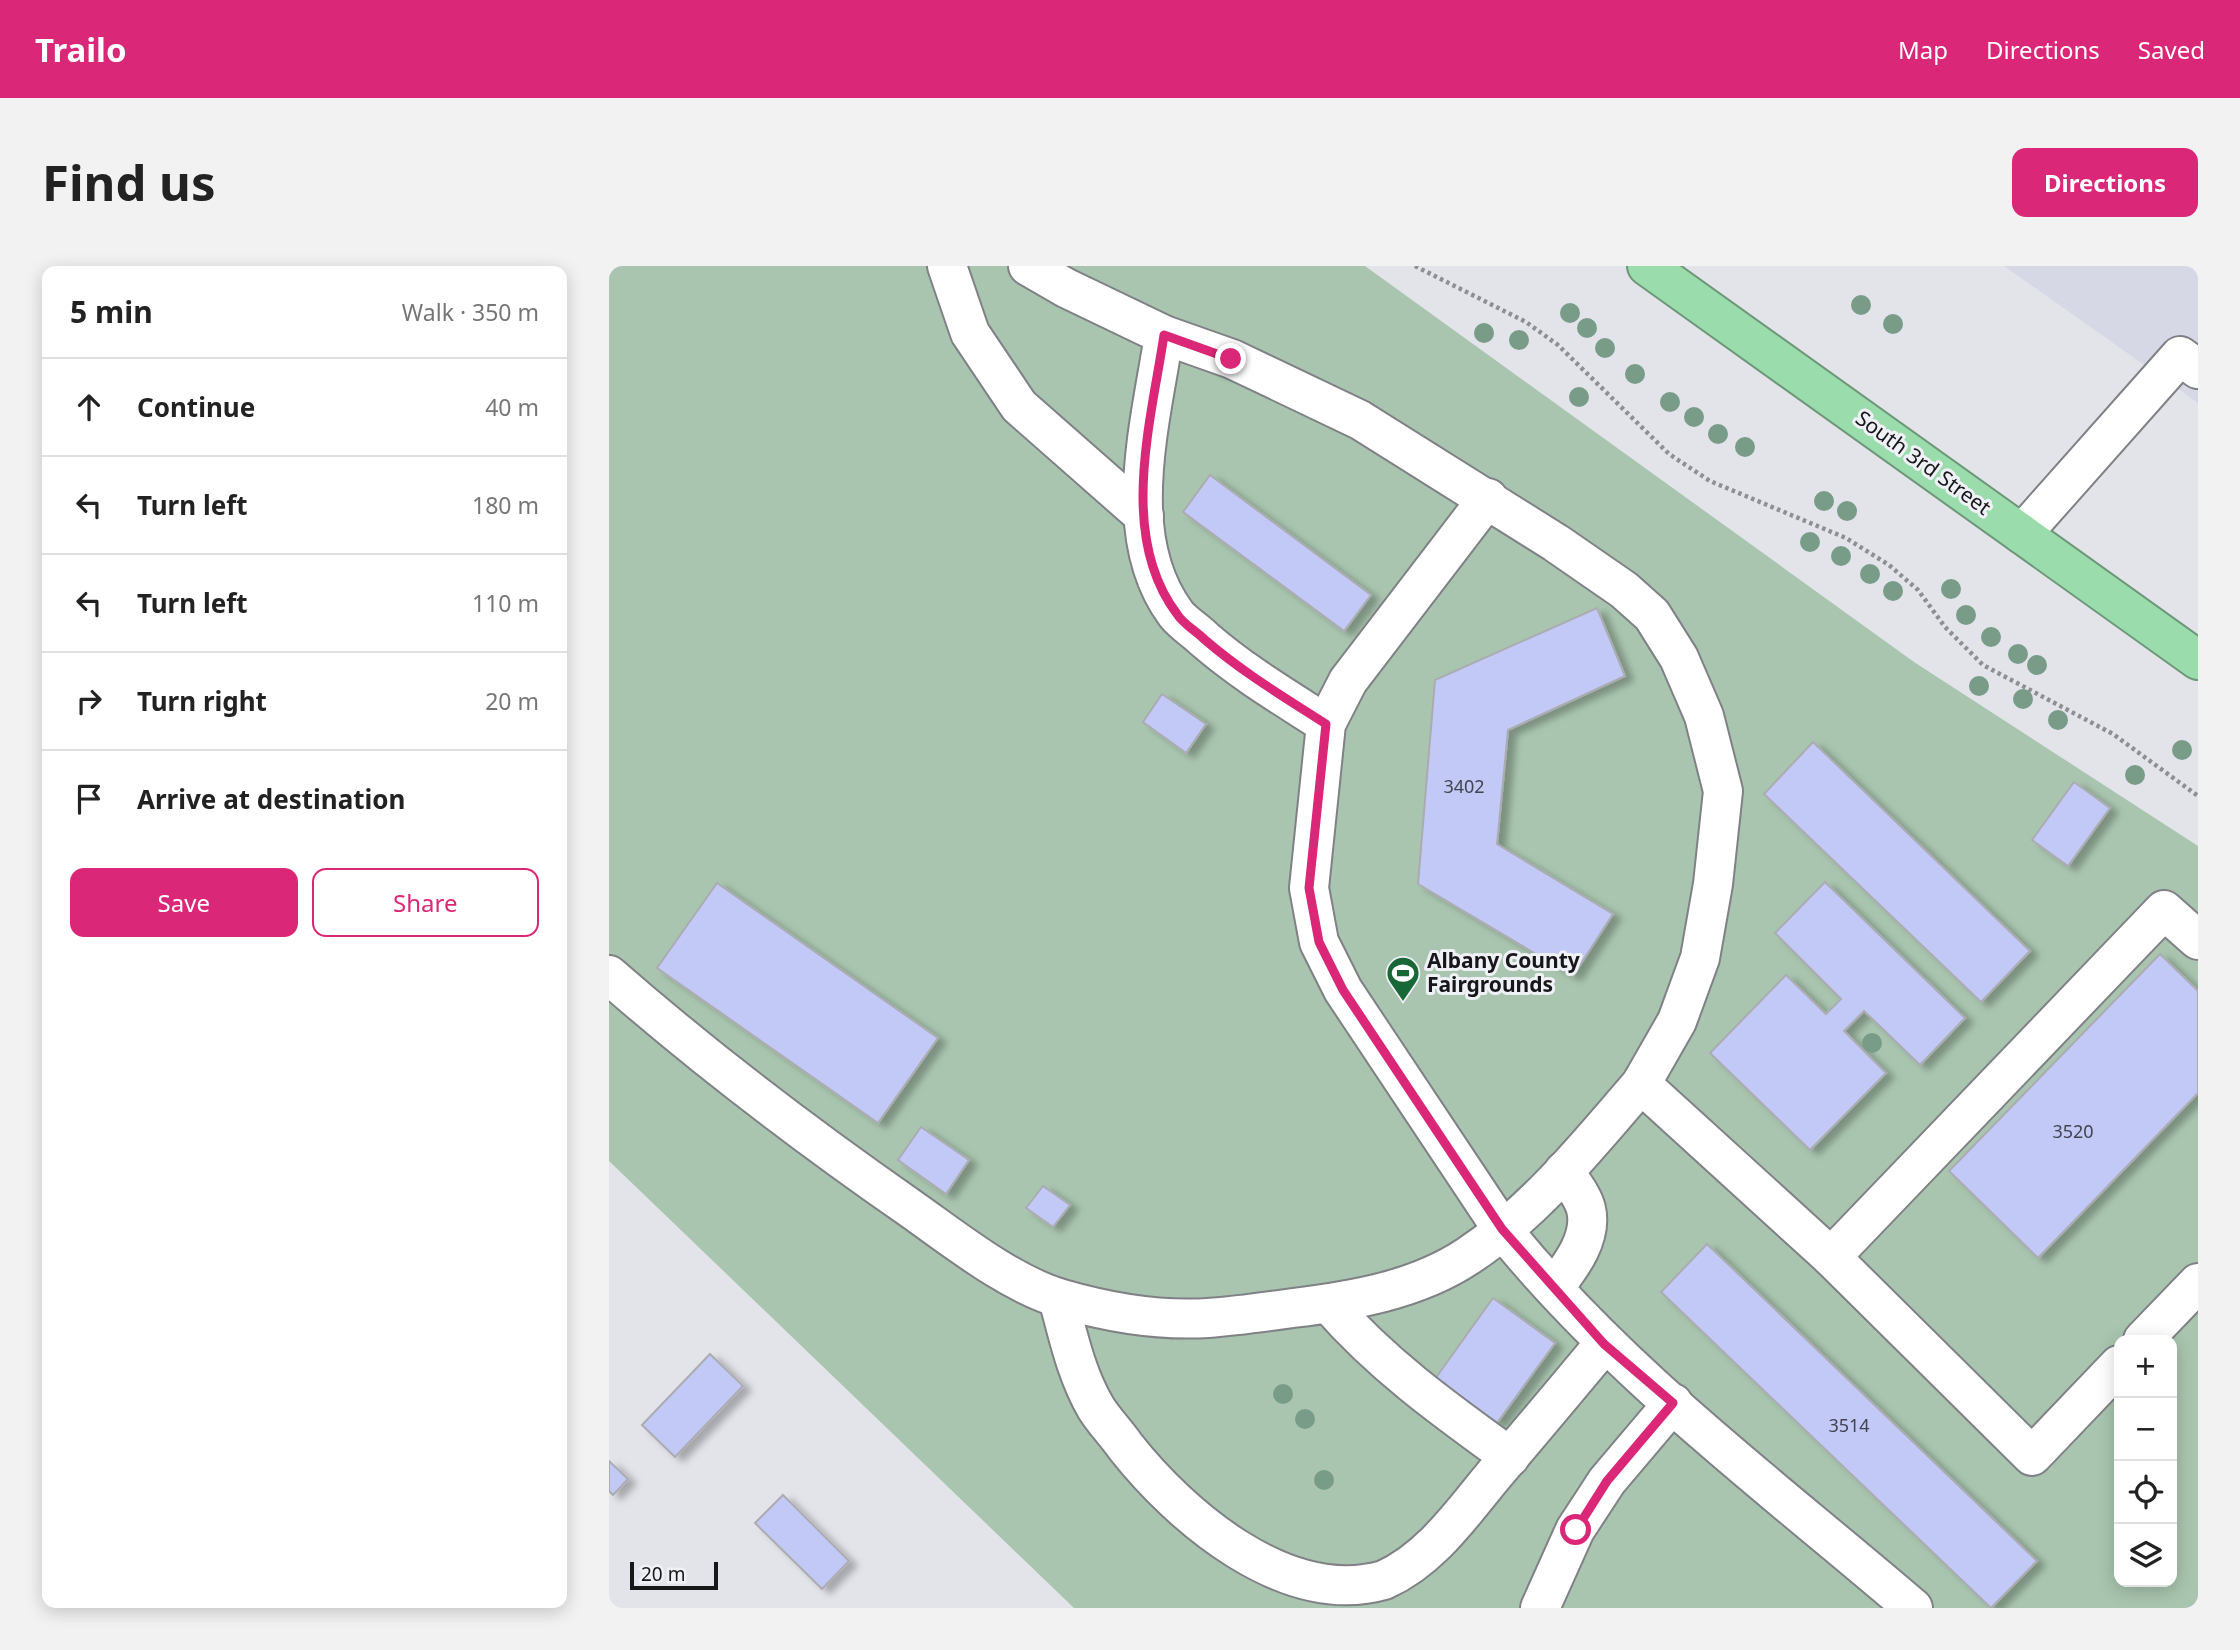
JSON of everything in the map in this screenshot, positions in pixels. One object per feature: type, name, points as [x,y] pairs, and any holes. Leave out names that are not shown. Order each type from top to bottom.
[{"type":"highway","name":"South 3rd Street","points":[[1648,266],[2198,660]]},
{"type":"lane","points":[[947,266],[969,333],[1019,406],[1144,516]]},
{"type":"lane","points":[[609,975],[694,1050],[862,1175],[986,1262],[1058,1298],[1117,1312],[1205,1318],[1329,1304],[1411,1285],[1467,1257],[1502,1229],[1564,1171],[1641,1084],[1677,1021],[1695,970],[1713,884],[1723,791],[1704,716],[1679,658],[1651,615],[1624,590],[1488,498],[1360,420],[1231,359],[1164,335],[1066,288],[1028,266]]},
{"type":"lane","points":[[1164,335],[1150,433],[1144,516],[1144,537],[1158,576],[1177,615],[1237,668],[1326,724]]},
{"type":"lane","points":[[2022,534],[2180,356],[2198,369]]},
{"type":"lane","points":[[1488,498],[1348,681],[1326,724],[1309,888],[1319,942],[1343,990],[1502,1229],[1554,1288],[1604,1344],[1913,1608]]},
{"type":"lane","points":[[1831,1257],[2164,911],[2198,940]]},
{"type":"lane","points":[[1641,1084],[1831,1257],[2032,1456],[2114,1370]]},
{"type":"lane","points":[[1554,1288],[1575,1261],[1586,1231],[1586,1208],[1564,1171]]},
{"type":"lane","points":[[2148,1335],[2198,1283]]},
{"type":"lane","points":[[1058,1298],[1073,1355],[1103,1418],[1148,1475],[1214,1540],[1275,1576],[1318,1590],[1353,1588],[1383,1581],[1403,1569],[1442,1537],[1604,1344]]},
{"type":"lane","points":[[1329,1304],[1361,1341],[1419,1391],[1510,1457]]},
{"type":"lane","points":[[1540,1608],[1576,1530],[1607,1481],[1673,1403]]},
{"type":"path","points":[[1415,266],[1526,322],[1558,345],[1669,454],[1710,481],[1846,538],[1889,565],[1918,590],[1945,627],[1983,665],[2113,734],[2198,796]]},
{"type":"shaded area","points":[[2004,266],[2198,266],[2198,403]]},
{"type":"green space","name":"Albany County Fairgrounds","points":[[609,266],[1365,266],[1914,662],[2198,846],[2198,1608],[1074,1608],[609,1161]]},
{"type":"building","points":[[1210,475],[1371,595],[1344,631],[1183,512]]},
{"type":"building","points":[[1597,608],[1625,676],[1508,730],[1497,844],[1613,914],[1573,976],[1418,884],[1435,680]]},
{"type":"building","points":[[1162,694],[1206,724],[1186,753],[1143,722]]},
{"type":"building","points":[[1813,742],[2030,951],[1981,1002],[1764,794]]},
{"type":"building","points":[[2074,782],[2110,808],[2068,866],[2032,840]]},
{"type":"building","points":[[1825,882],[1965,1018],[1920,1065],[1864,1011],[1844,1031],[1886,1073],[1810,1150],[1710,1053],[1786,975],[1826,1014],[1841,999],[1775,933]]},
{"type":"building","points":[[717,883],[938,1038],[878,1123],[657,968]]},
{"type":"building","points":[[2160,954],[2198,991],[2198,1093],[2038,1258],[1949,1171]]},
{"type":"building","points":[[921,1127],[969,1160],[946,1194],[898,1160]]},
{"type":"building","points":[[1043,1186],[1070,1205],[1053,1227],[1026,1208]]},
{"type":"building","points":[[1707,1244],[2037,1561],[1991,1608],[1661,1292]]},
{"type":"building","points":[[1493,1298],[1555,1343],[1497,1423],[1435,1379]]},
{"type":"building","points":[[710,1354],[743,1386],[675,1457],[642,1425]]},
{"type":"building","points":[[609,1461],[628,1479],[613,1495],[609,1491]]},
{"type":"building","points":[[783,1495],[849,1561],[822,1589],[755,1523]]},
{"type":"place","name":"Albany County Fairgrounds","points":[[1403,1003]]},
{"type":"route","points":[[1231,359],[1164,335],[1144,491],[1144,537],[1158,576],[1177,615],[1237,668],[1326,724],[1309,888],[1319,942],[1343,990],[1502,1229],[1604,1344],[1673,1403],[1607,1481],[1576,1530]]}]
